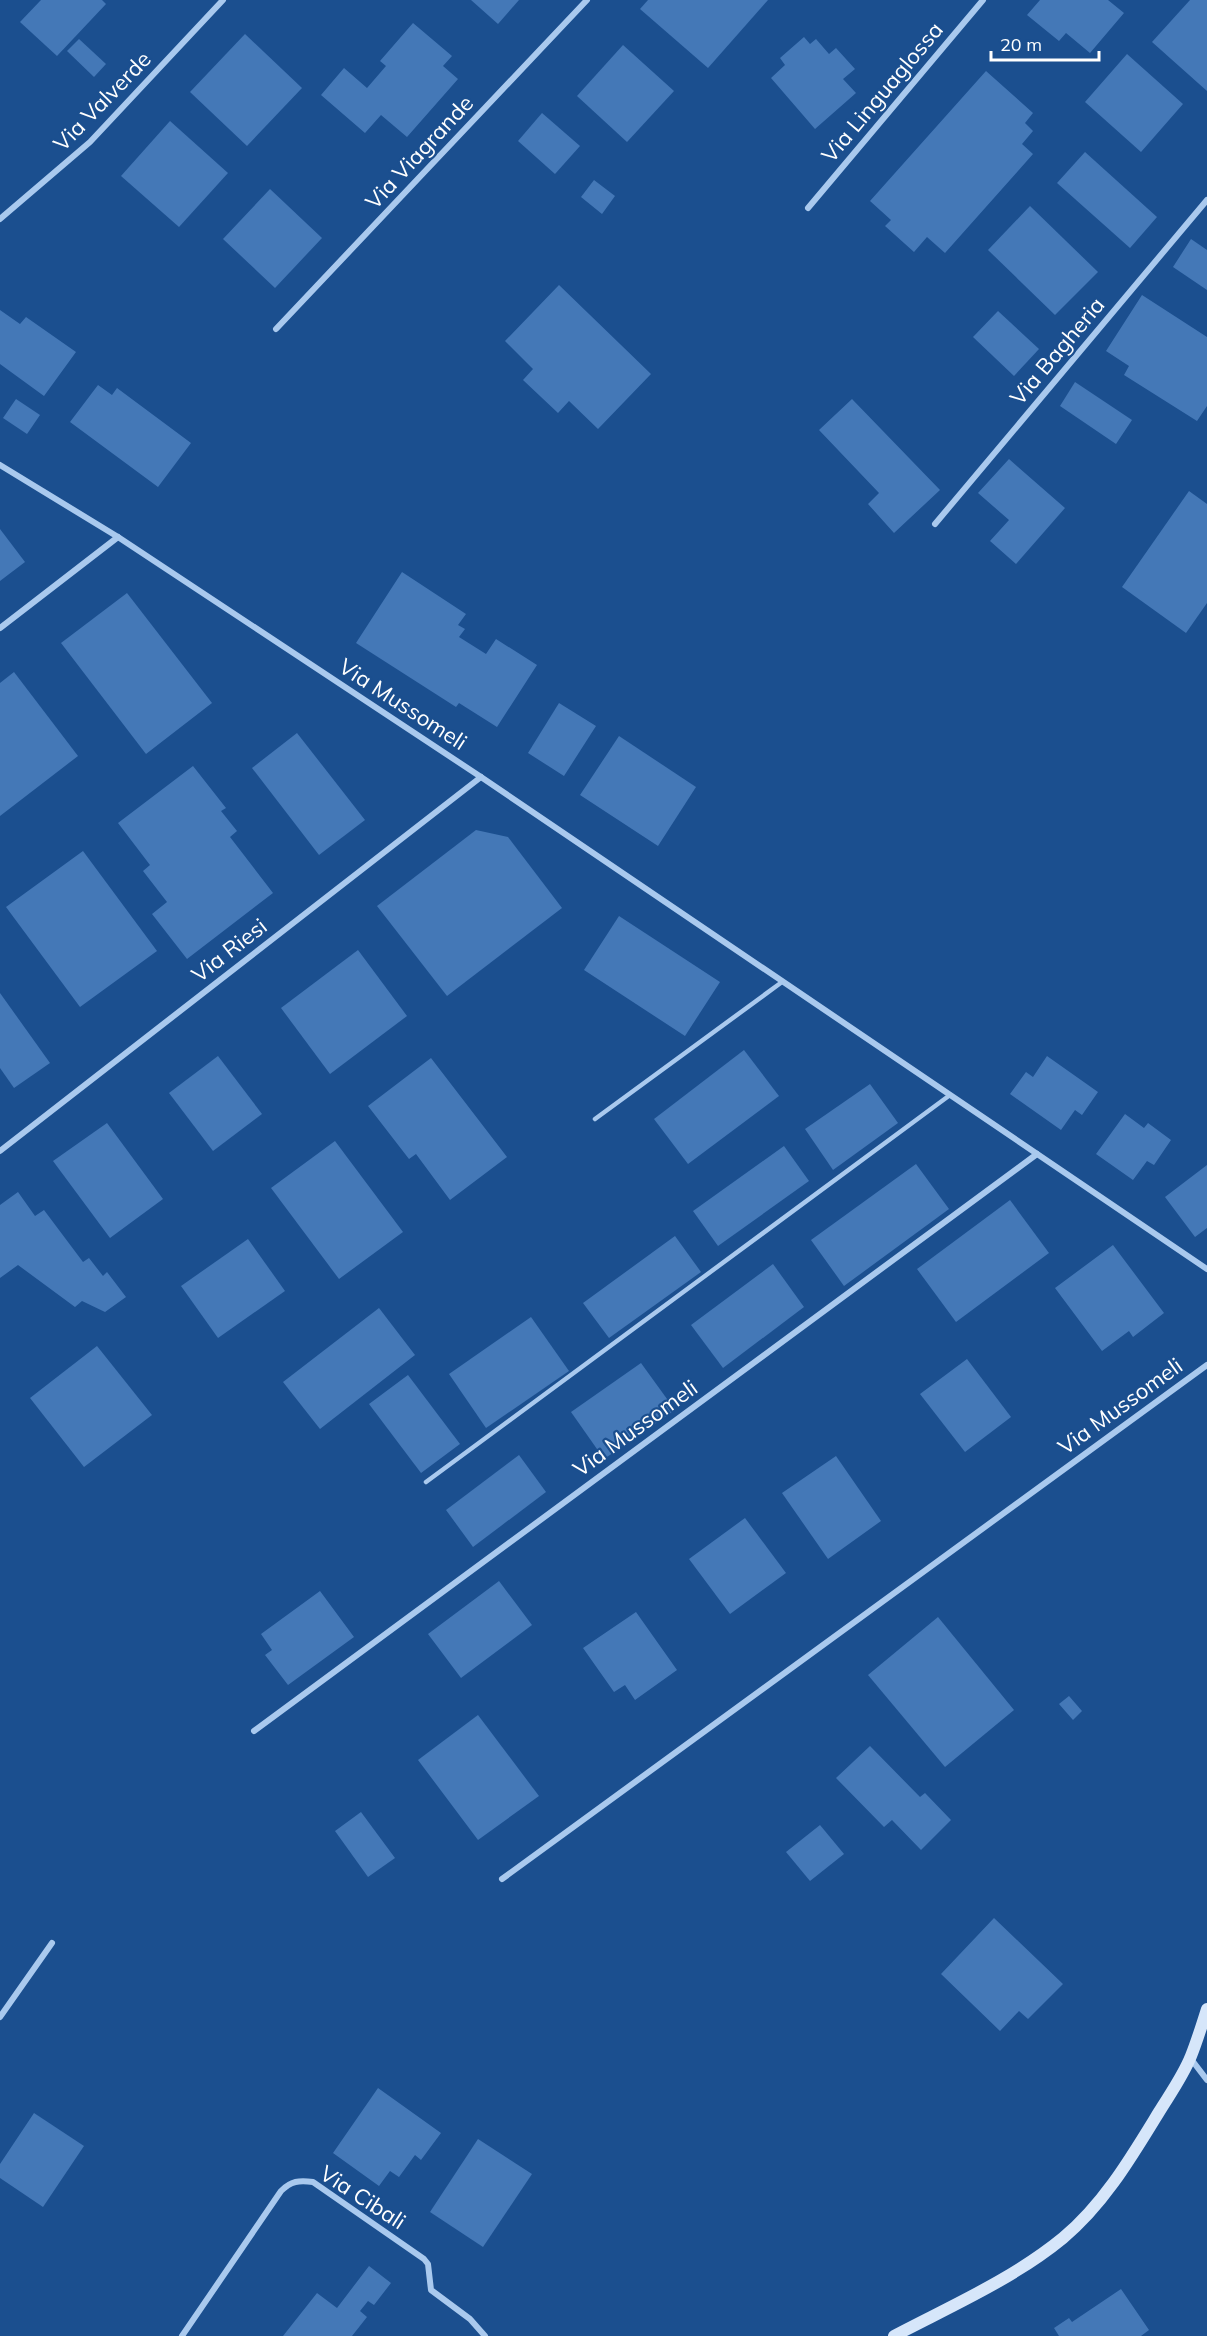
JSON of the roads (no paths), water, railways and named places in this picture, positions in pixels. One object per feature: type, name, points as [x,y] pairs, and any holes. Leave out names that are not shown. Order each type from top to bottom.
[{"type":"street","name":"Via Valverde","points":[[0,219],[90,142],[223,0]]},
{"type":"street","name":"Via Viagrande","points":[[276,329],[587,0]]},
{"type":"street","name":"Via Linguaglossa","points":[[808,208],[983,0]]},
{"type":"street","name":"Via Bagheria","points":[[935,524],[1207,200]]},
{"type":"street","name":"Via Mussomeli","points":[[0,465],[118,537],[481,777],[1207,1269]]},
{"type":"street","points":[[0,628],[118,537]]},
{"type":"street","name":"Via Riesi","points":[[0,1151],[481,777]]},
{"type":"street","name":"Via Mussomeli","points":[[254,1731],[1037,1154]]},
{"type":"street","name":"Via Mussomeli","points":[[502,1879],[1207,1365]]},
{"type":"street","points":[[0,2017],[52,1943]]},
{"type":"street","points":[[894,2336],[1006,2277],[1062,2239],[1078,2225],[1117,2178],[1159,2113],[1190,2058],[1207,2009]]},
{"type":"street","points":[[1190,2058],[1207,2080]]},
{"type":"street","name":"Via Cibali","points":[[182,2336],[281,2191],[288,2184],[302,2181],[313,2182],[424,2259],[428,2264],[431,2290],[470,2319],[485,2336]]},
{"type":"lane","points":[[595,1119],[782,981]]},
{"type":"lane","points":[[426,1482],[950,1095]]}]
